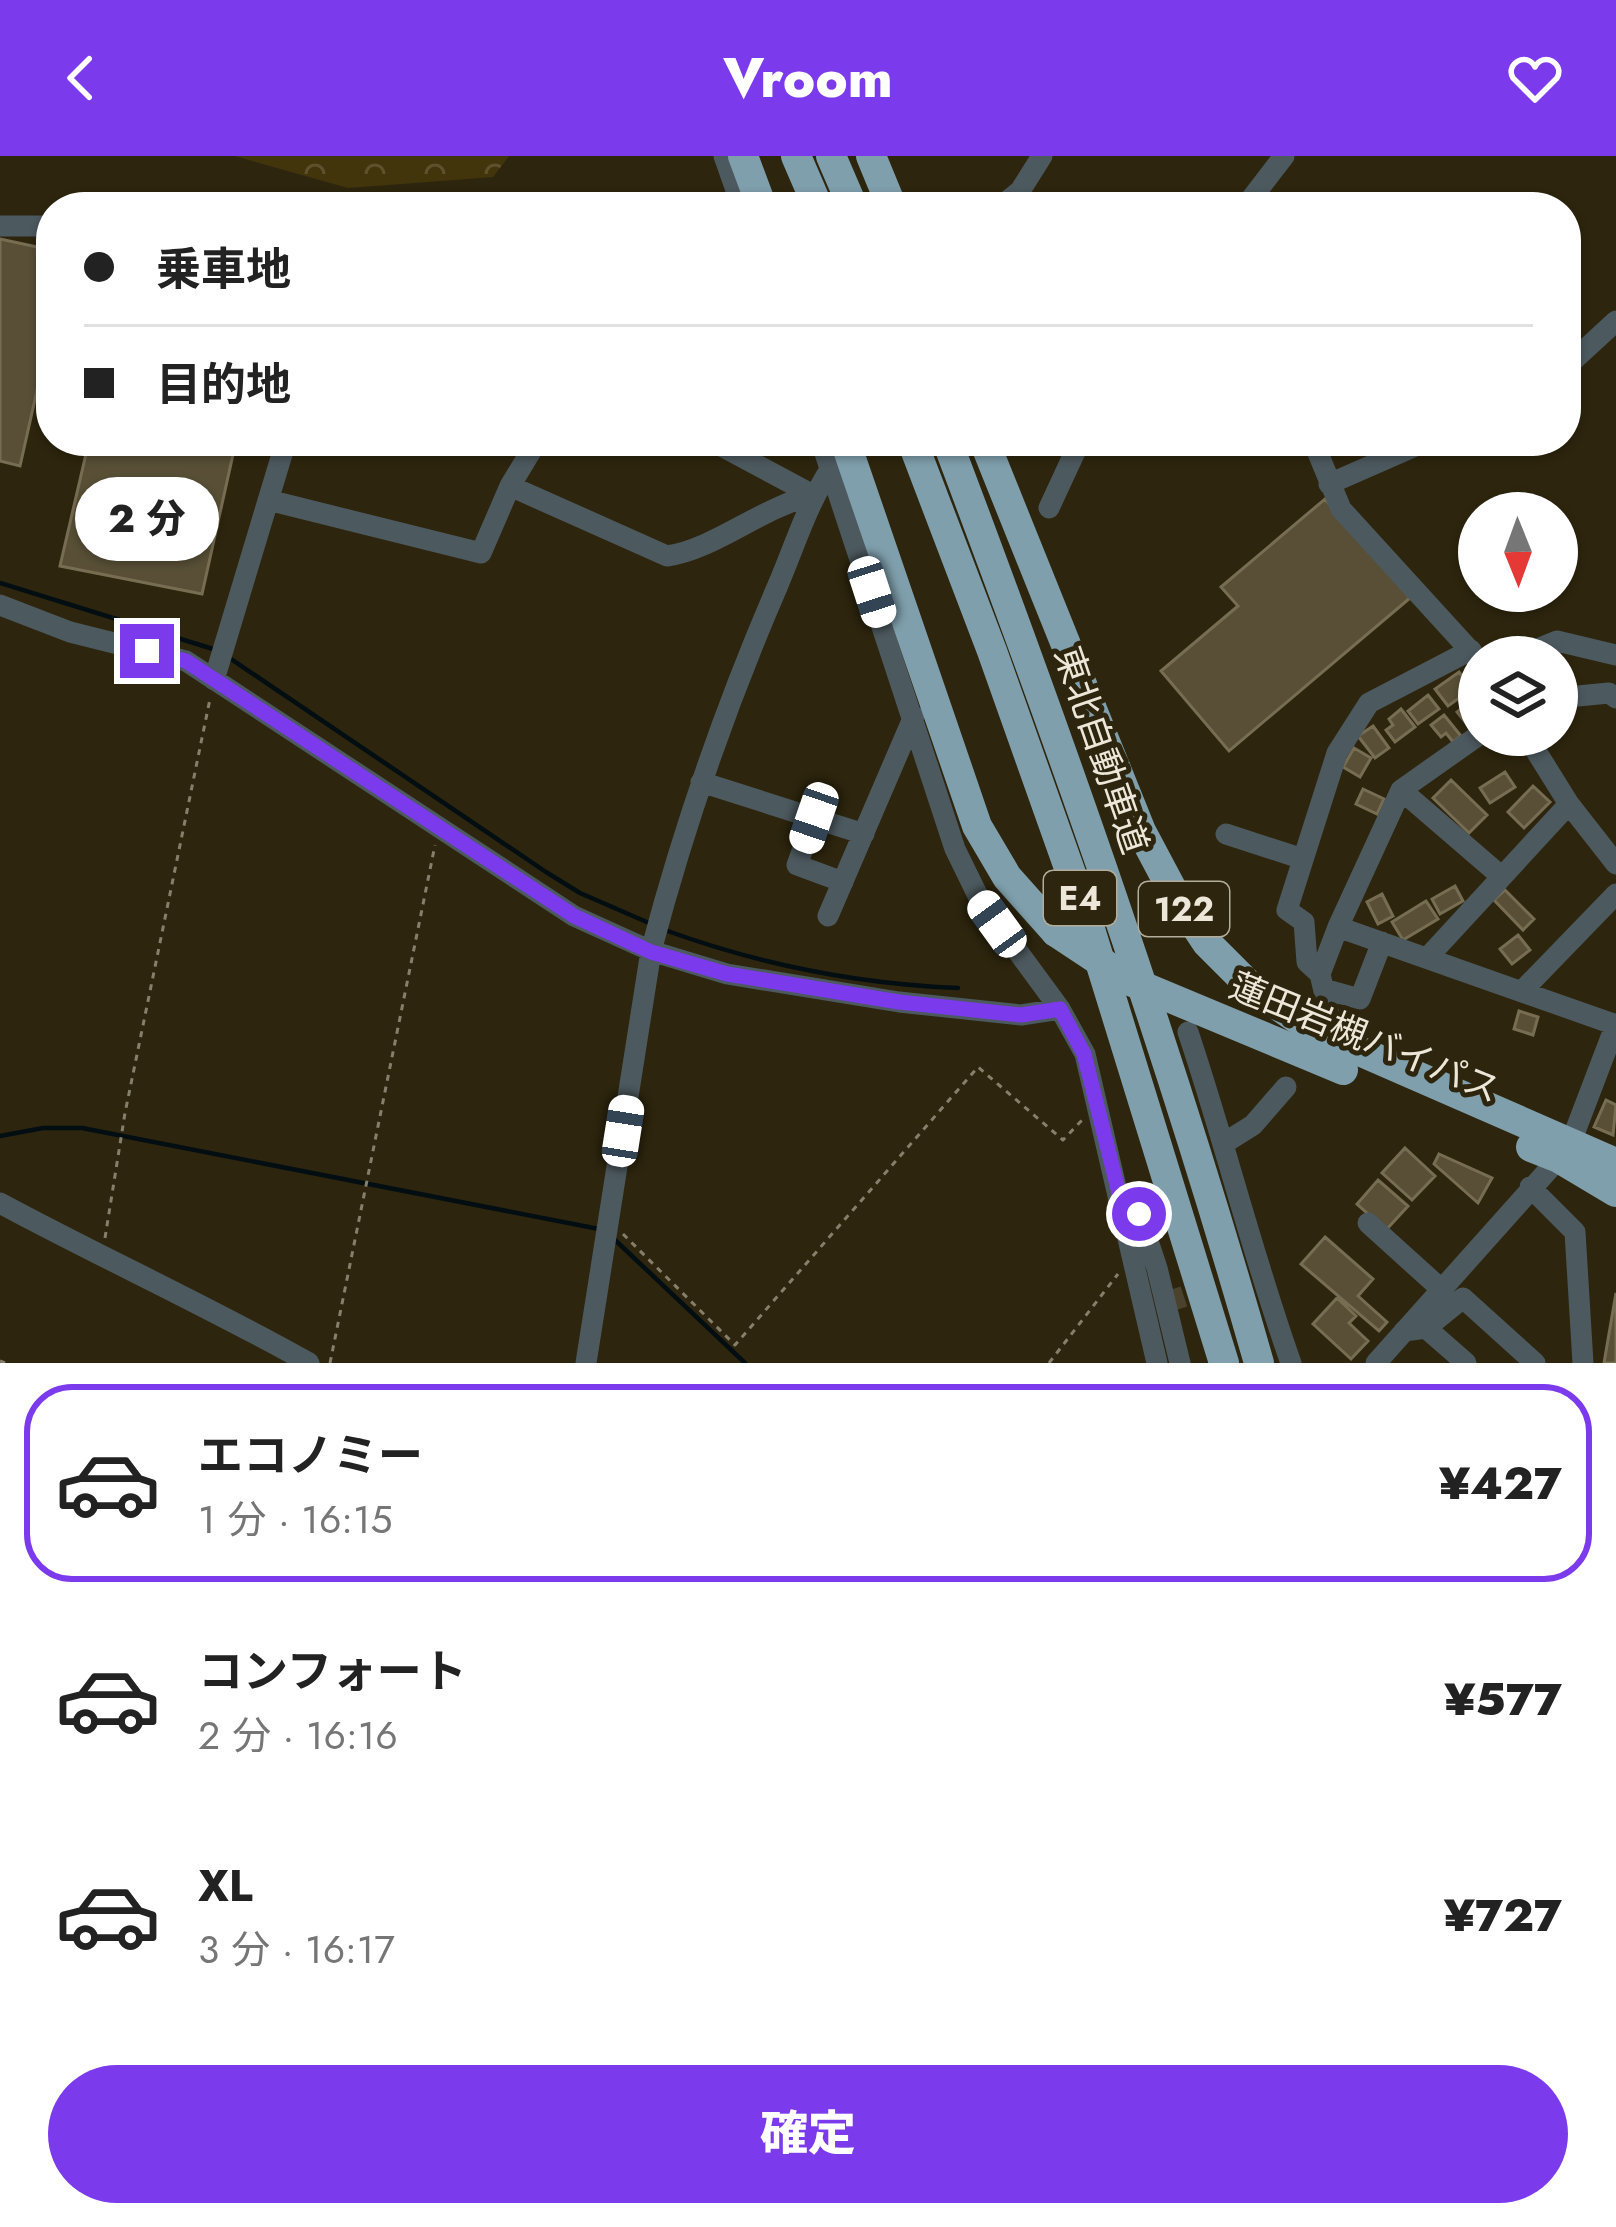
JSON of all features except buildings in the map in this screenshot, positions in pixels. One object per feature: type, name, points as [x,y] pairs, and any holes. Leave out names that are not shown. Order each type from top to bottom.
[{"type":"highway","points":[[743,156],[756,192]]},
{"type":"highway","points":[[796,156],[812,192]]},
{"type":"highway","points":[[831,156],[847,192]]},
{"type":"highway","points":[[872,156],[886,192]]},
{"type":"highway","name":"蓮田岩槻バイパス","points":[[839,456],[977,826],[1007,877],[1056,932],[1130,981],[1342,1070],[1565,1150],[1616,1163]]},
{"type":"highway","name":"東北自動車道","points":[[917,456],[1085,913],[1224,1363]]},
{"type":"highway","name":"東北自動車道","points":[[952,456],[1100,859],[1193,1141],[1259,1363]]},
{"type":"highway","name":"蓮田岩槻バイパス","points":[[990,456],[1141,830],[1175,895],[1208,943],[1250,986],[1316,1032],[1565,1150],[1616,1192]]},
{"type":"highway","points":[[1169,1180],[1184,1290],[1202,1363]]},
{"type":"street","points":[[721,156],[727,192]]},
{"type":"street","points":[[721,156],[736,192]]},
{"type":"street","points":[[1019,192],[1042,156]]},
{"type":"street","points":[[1256,192],[1283,156]]},
{"type":"street","points":[[0,226],[36,226]]},
{"type":"street","points":[[1581,353],[1616,321]]},
{"type":"street","points":[[214,680],[281,456]]},
{"type":"street","points":[[268,500],[481,553],[528,456]]},
{"type":"street","points":[[740,456],[813,495]]},
{"type":"street","points":[[586,1363],[651,952],[701,782],[813,495],[837,456]]},
{"type":"street","points":[[839,456],[955,849],[980,900],[1060,1009],[1084,1054],[1157,1363]]},
{"type":"street","points":[[1049,508],[1073,456]]},
{"type":"street","points":[[1319,456],[1341,508],[1458,637]]},
{"type":"street","points":[[1329,484],[1393,456]]},
{"type":"street","points":[[510,486],[667,556],[693,552],[785,502],[813,495]]},
{"type":"street","points":[[0,605],[70,632],[186,661],[574,916],[651,952],[727,974],[899,1002],[1021,1015],[1060,1009]]},
{"type":"street","points":[[1578,646],[1616,656]]},
{"type":"street","points":[[1329,1013],[1322,982],[1307,962],[1304,922],[1287,910],[1337,753],[1370,703],[1458,664]]},
{"type":"street","points":[[1578,694],[1614,688]]},
{"type":"street","points":[[828,916],[914,716]]},
{"type":"street","points":[[1322,982],[1337,927],[1401,790],[1458,750]]},
{"type":"street","points":[[1539,756],[1616,864]]},
{"type":"street","points":[[701,782],[863,834]]},
{"type":"street","points":[[1401,790],[1502,877]]},
{"type":"street","points":[[1428,957],[1569,804]]},
{"type":"street","points":[[814,818],[797,865],[843,881]]},
{"type":"street","points":[[1226,834],[1304,859]]},
{"type":"street","points":[[1524,989],[1616,894]]},
{"type":"street","points":[[1337,927],[1616,1024],[1565,1150],[1441,1289],[1415,1329]]},
{"type":"street","points":[[1322,982],[1360,1000],[1382,942]]},
{"type":"street","points":[[1188,1032],[1226,1142],[1254,1273],[1291,1363]]},
{"type":"street","points":[[1226,1142],[1253,1125],[1286,1087]]},
{"type":"street","points":[[1530,1187],[1575,1232],[1583,1363]]},
{"type":"street","points":[[0,1203],[101,1258],[215,1310],[309,1363]]},
{"type":"street","points":[[1122,1205],[1139,1214],[1180,1363]]},
{"type":"street","points":[[1368,1223],[1441,1289]]},
{"type":"street","points":[[1376,1363],[1415,1329],[1463,1298],[1519,1358]]},
{"type":"street","points":[[1415,1329],[1466,1363]]},
{"type":"path","points":[[101,1258],[125,1113],[214,680]]},
{"type":"path","points":[[330,1363],[439,826]]},
{"type":"path","points":[[609,1220],[734,1345],[978,1067],[1064,1140],[1081,1119],[1101,1112]]},
{"type":"path","points":[[1048,1363],[1120,1272],[1135,1265]]},
{"type":"green space","points":[[235,156],[509,156],[493,177],[348,188]]},
{"type":"waterway","points":[[0,583],[213,649]]},
{"type":"waterway","points":[[228,657],[546,872],[580,893],[649,923]]},
{"type":"waterway","points":[[665,930],[809,970],[958,988]]},
{"type":"waterway","points":[[0,1136],[43,1128],[82,1128],[599,1229]]},
{"type":"waterway","points":[[614,1239],[745,1363]]},
{"type":"tunnel","points":[[1164,1303],[1250,1275]]},
{"type":"route","points":[[147,651],[186,661],[574,916],[651,952],[727,974],[899,1002],[1021,1015],[1060,1009],[1084,1054],[1122,1205],[1139,1214]]}]
